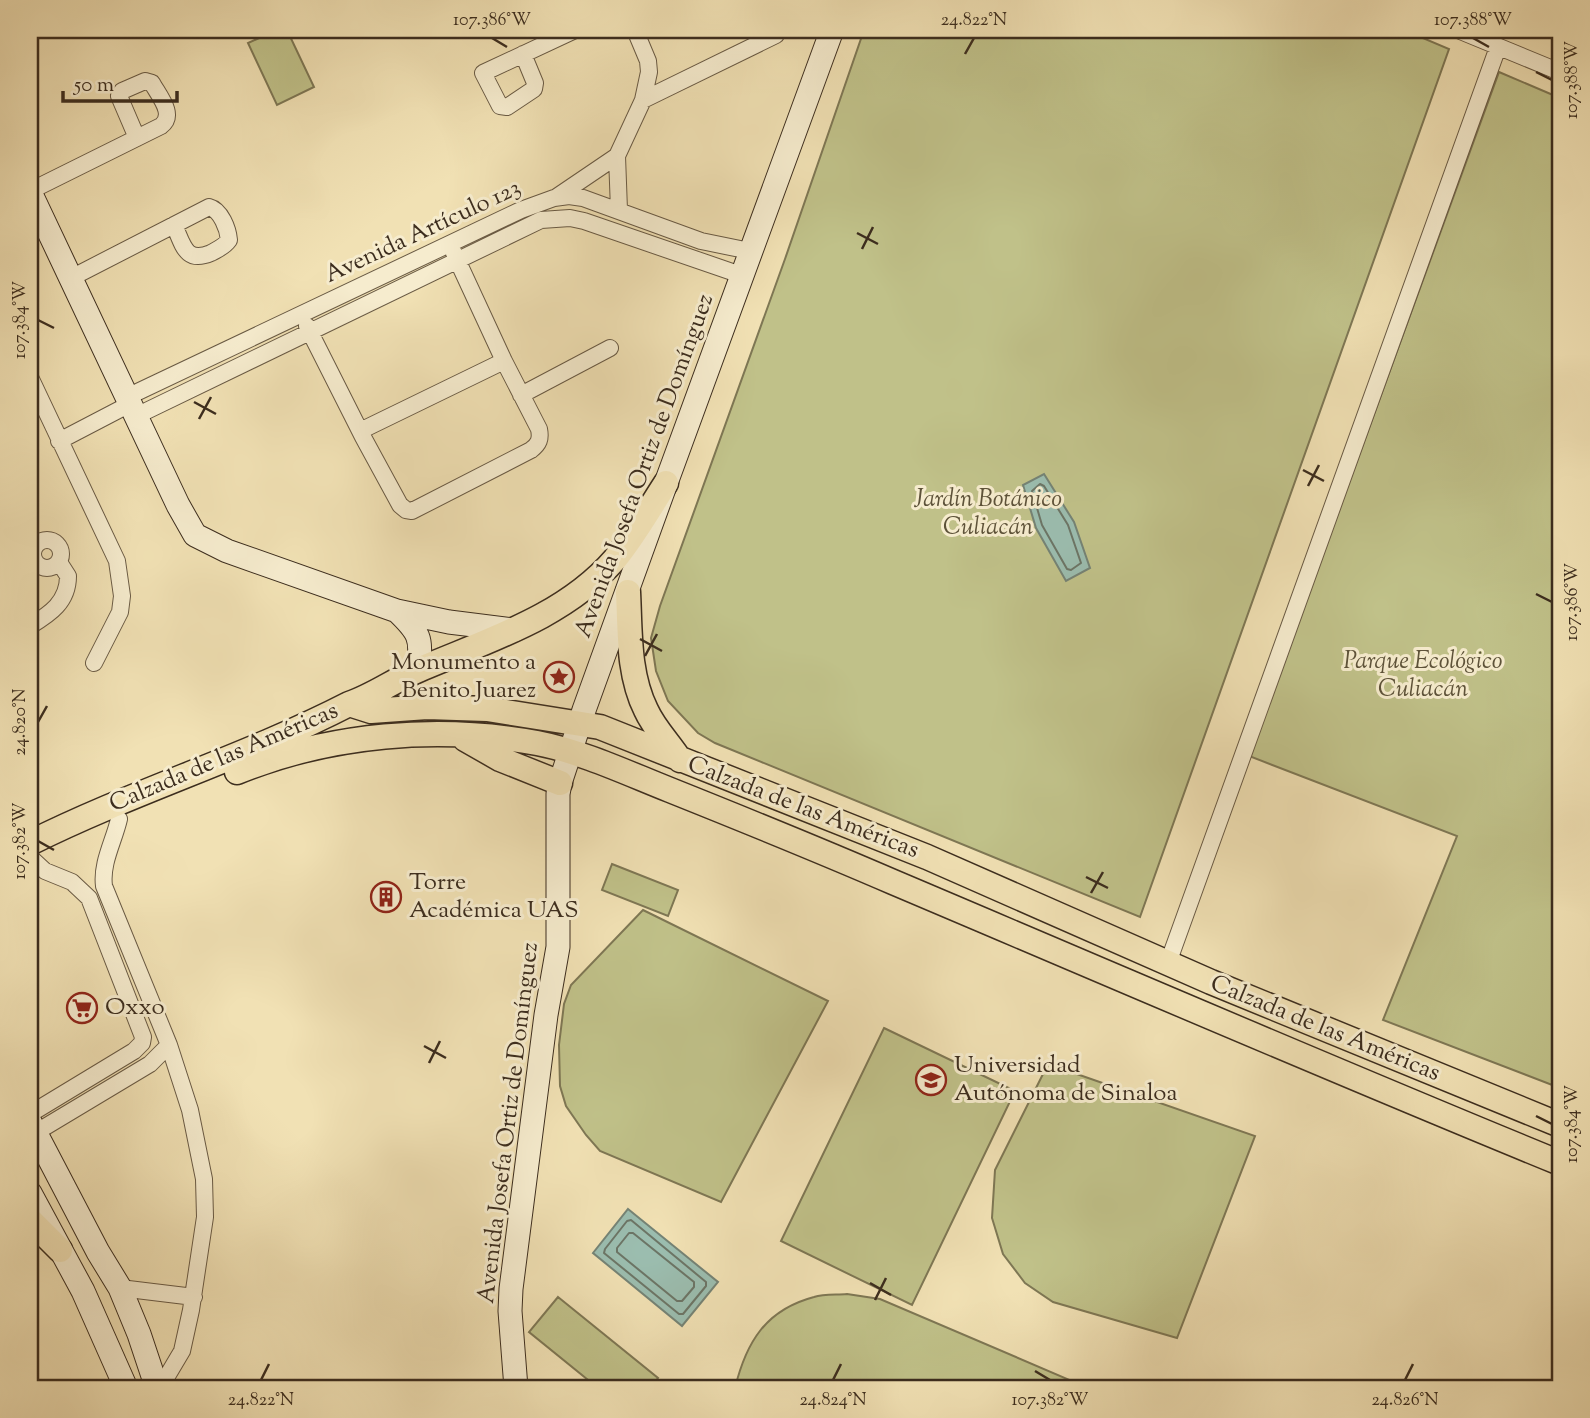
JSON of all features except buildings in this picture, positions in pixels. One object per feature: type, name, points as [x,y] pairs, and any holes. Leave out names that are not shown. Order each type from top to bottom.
[{"type":"main road","points":[[349,704],[412,672],[514,630],[552,611],[597,576],[630,540],[666,483]]},
{"type":"main road","points":[[628,592],[632,660],[640,696],[646,712],[681,760]]},
{"type":"main road","name":"Calzada de las Américas","points":[[30,853],[73,821],[297,731],[349,704],[371,711],[427,707],[487,709],[580,723],[600,727],[927,857],[1168,963],[1560,1125]]},
{"type":"main road","name":"Calzada de las Américas","points":[[30,853],[251,766],[305,751],[384,736],[501,738],[571,751],[780,834],[1560,1163]]},
{"type":"main road","points":[[458,736],[500,759],[561,783]]},
{"type":"main road","points":[[30,831],[73,821]]},
{"type":"main road","points":[[30,1220],[60,1250]]},
{"type":"street","points":[[523,54],[575,30]]},
{"type":"street","points":[[619,210],[617,156],[643,100],[648,82],[648,61],[635,30]]},
{"type":"street","name":"Avenida Josefa Ortiz de Domínguez","points":[[516,1388],[510,1311],[511,1289],[546,1015],[558,947],[558,794],[580,723],[666,483],[832,30]]},
{"type":"street","points":[[1458,30],[1560,72]]},
{"type":"street","points":[[643,100],[776,36]]},
{"type":"street","points":[[1168,963],[1497,47]]},
{"type":"street","points":[[137,138],[120,100],[122,91],[140,81],[152,83],[169,118],[161,126],[30,192],[178,505],[195,534],[213,546],[397,611],[449,622],[514,630]]},
{"type":"street","points":[[554,198],[617,156]]},
{"type":"street","name":"Avenida Artículo 123","points":[[131,406],[302,315],[450,242],[521,209],[554,198],[583,198],[701,241],[750,251]]},
{"type":"street","points":[[69,279],[174,225],[209,207],[218,212],[229,240],[223,247],[200,258],[193,257],[174,225]]},
{"type":"street","name":"Avenida Artículo 123","points":[[131,406],[311,333],[541,220],[570,218],[741,275]]},
{"type":"street","points":[[302,315],[400,505],[412,511],[537,445],[540,437],[539,429],[504,361],[450,242]]},
{"type":"street","points":[[521,395],[610,348]]},
{"type":"street","points":[[360,431],[504,361]]},
{"type":"street","points":[[30,377],[117,561],[122,596],[120,612],[94,663]]},
{"type":"street","points":[[59,441],[131,406]]},
{"type":"street","points":[[30,626],[47,616],[66,594],[68,576],[59,562]]},
{"type":"street","points":[[397,611],[414,626],[419,637],[421,652],[417,669],[412,672]]},
{"type":"street","points":[[119,819],[115,839],[106,860],[104,886],[169,1045],[190,1110],[204,1179],[205,1217],[194,1297],[182,1351],[158,1388]]},
{"type":"street","points":[[30,853],[45,871],[72,882],[89,898],[143,1037],[142,1043],[134,1051],[31,1126]]},
{"type":"street","points":[[31,1126],[150,1064],[169,1045]]},
{"type":"street","points":[[31,1126],[120,1288],[158,1388]]},
{"type":"street","points":[[30,1192],[83,1291],[127,1388]]},
{"type":"street","points":[[120,1288],[194,1297]]},
{"type":"green space","points":[[277,30],[287,30],[314,87],[277,105],[248,43]]},
{"type":"green space","name":"Jardín Botánico Culiacán","points":[[864,30],[1404,30],[1449,49],[1140,917],[715,743],[698,733],[668,701],[656,671],[651,638],[660,606]]},
{"type":"green space","name":"Parque Ecológico Culiacán","points":[[1499,72],[1560,98],[1560,1088],[1383,1020],[1457,836],[1249,756]]},
{"type":"green space","points":[[612,864],[678,890],[668,916],[602,890]]},
{"type":"green space","points":[[643,910],[828,1001],[721,1202],[600,1151],[566,1106],[560,1086],[559,1045],[564,1004],[571,985]]},
{"type":"green space","points":[[884,1028],[1015,1091],[912,1305],[781,1241]]},
{"type":"green space","points":[[1048,1064],[1255,1136],[1177,1338],[1053,1302],[1025,1283],[1003,1254],[992,1218],[995,1170]]},
{"type":"green space","points":[[847,1294],[880,1299],[1072,1381],[1081,1388],[735,1388],[752,1343],[770,1320],[783,1310],[814,1297]]},
{"type":"green space","points":[[558,1297],[658,1378],[650,1388],[598,1388],[529,1332]]},
{"type":"water","points":[[1044,474],[1074,522],[1090,568],[1066,581],[1036,528],[1023,485]]},
{"type":"water","points":[[628,1209],[718,1282],[682,1326],[593,1253]]},
{"type":"place","name":"Monumento a Benito Juarez","points":[[559,677]]},
{"type":"place","name":"Torre Académica UAS","points":[[386,897]]},
{"type":"place","name":"Oxxo","points":[[82,1008]]},
{"type":"place","name":"Universidad Autónoma de Sinaloa","points":[[931,1080]]}]
